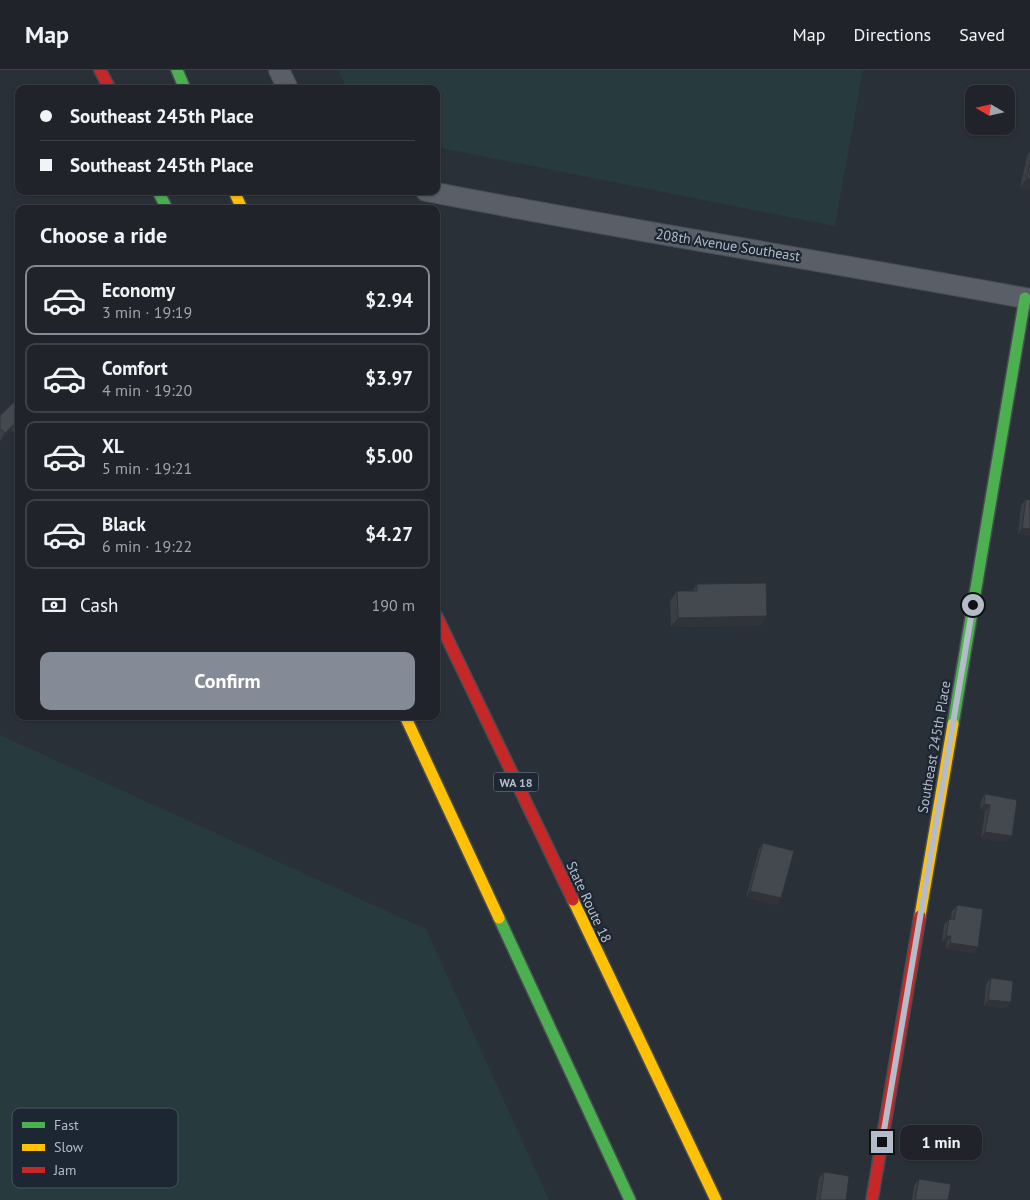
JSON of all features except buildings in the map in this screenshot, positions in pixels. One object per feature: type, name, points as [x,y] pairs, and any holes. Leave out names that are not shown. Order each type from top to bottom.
[{"type":"main road","points":[[100,70],[108,85]]},
{"type":"main road","points":[[176,70],[183,85]]},
{"type":"main road","name":"Southeast 245th Place","points":[[872,1200],[1028,298]]},
{"type":"main road","name":"State Route 18","points":[[440,624],[716,1200]]},
{"type":"main road","points":[[407,720],[630,1200]]},
{"type":"street","points":[[279,70],[286,85]]},
{"type":"street","name":"208th Avenue Southeast","points":[[440,194],[571,219],[1028,298]]},
{"type":"green space","points":[[338,70],[863,70],[835,226],[440,148],[440,85],[346,85]]},
{"type":"green space","points":[[0,735],[426,929],[549,1200],[0,1200]]},
{"type":"traffic: fast","points":[[177,70],[183,85]]},
{"type":"traffic: fast","points":[[160,195],[165,205]]},
{"type":"traffic: fast","points":[[953,724],[1025,298]]},
{"type":"traffic: fast","points":[[499,918],[630,1200]]},
{"type":"traffic: slow","points":[[236,195],[240,205]]},
{"type":"traffic: slow","points":[[407,720],[499,918]]},
{"type":"traffic: slow","points":[[920,916],[953,724]]},
{"type":"traffic: slow","points":[[573,900],[716,1200]]},
{"type":"traffic: jam","points":[[100,70],[108,85]]},
{"type":"traffic: jam","points":[[440,623],[573,900]]},
{"type":"traffic: jam","points":[[872,1200],[920,916]]},
{"type":"route","points":[[882,1142],[973,605]]}]
